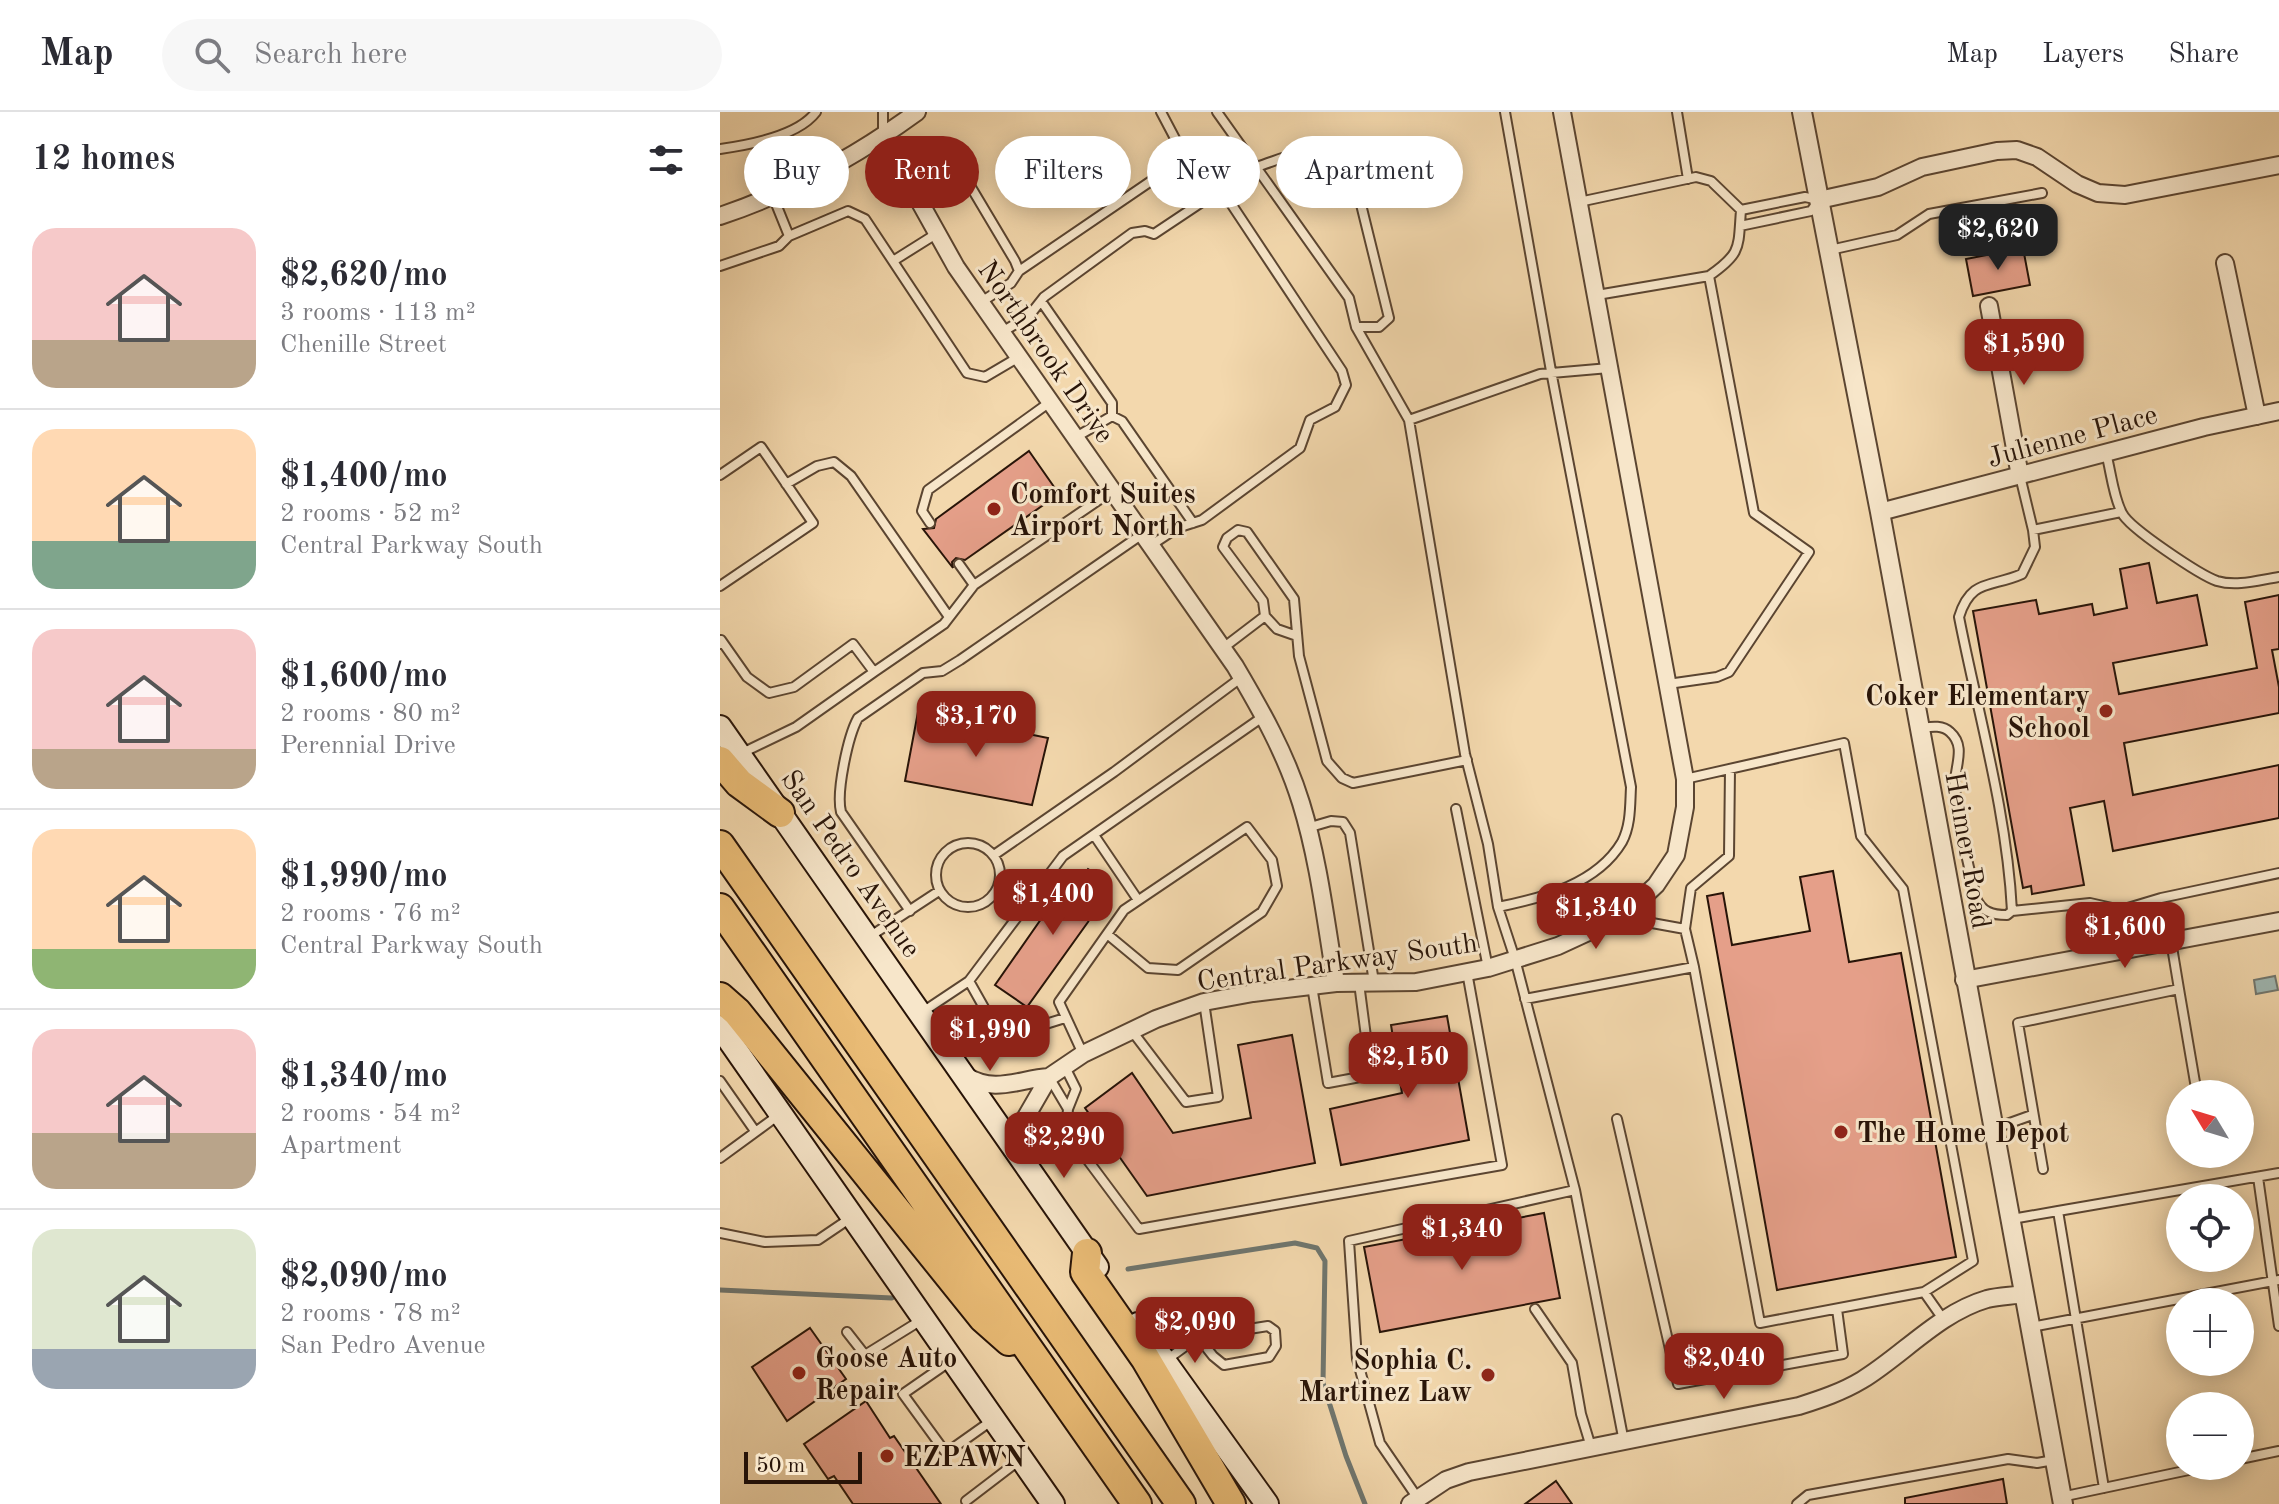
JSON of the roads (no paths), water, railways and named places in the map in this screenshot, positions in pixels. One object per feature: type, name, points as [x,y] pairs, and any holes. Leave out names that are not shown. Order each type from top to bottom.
[{"type":"highway","points":[[730,758],[739,783],[780,813]]},
{"type":"highway","points":[[720,845],[1181,1504]]},
{"type":"highway","points":[[720,908],[1137,1504]]},
{"type":"highway","points":[[720,997],[737,1012],[983,1318],[1041,1367]]},
{"type":"highway","points":[[1087,1253],[1085,1272],[1145,1358],[1231,1504]]},
{"type":"main road","points":[[720,727],[730,758]]},
{"type":"main road","name":"San Pedro Avenue","points":[[780,813],[1087,1253],[1267,1504]]},
{"type":"main road","points":[[720,1027],[1053,1504]]},
{"type":"street","points":[[883,136],[917,112]]},
{"type":"street","name":"Central Parkway South","points":[[1022,1159],[1020,1135],[1023,1122],[1049,1077],[1083,1054],[1131,1030],[1204,1002],[1336,983],[1416,982],[1488,968],[1558,946],[1623,916],[1665,874],[1676,855],[1685,807],[1685,779],[1562,112]]},
{"type":"street","name":"Heimer Road","points":[[1802,112],[1880,512],[2062,1501]]},
{"type":"street","points":[[1819,200],[1878,187],[1922,167],[1997,151],[2017,150],[2037,157],[2077,184],[2098,193],[2125,195],[2279,165]]},
{"type":"street","points":[[720,216],[744,206]]},
{"type":"street","name":"Northbrook Drive","points":[[922,208],[981,302],[1242,677],[1265,716],[1284,755],[1307,828],[1336,983]]},
{"type":"street","points":[[2225,263],[2257,416]]},
{"type":"street","points":[[1989,306],[2020,476]]},
{"type":"street","name":"Julienne Place","points":[[1880,512],[2279,411]]},
{"type":"street","points":[[1964,980],[2279,921]]},
{"type":"street","name":"Central Parkway South","points":[[962,1073],[977,1082],[994,1086],[1049,1077]]},
{"type":"street","points":[[1417,1502],[1446,1480],[1469,1472],[1799,1406],[1834,1395],[1863,1379],[1944,1321],[1988,1299],[2024,1294]]},
{"type":"lane","points":[[720,149],[751,145],[786,132],[811,119],[816,112]]},
{"type":"lane","points":[[883,112],[883,136]]},
{"type":"lane","points":[[981,302],[1011,283],[1019,271],[1176,164],[1181,158],[1180,148],[1161,112]]},
{"type":"lane","points":[[1217,112],[1234,136]]},
{"type":"lane","points":[[1498,907],[1528,901],[1580,882],[1603,865],[1622,841],[1629,820],[1631,787],[1505,112]]},
{"type":"lane","points":[[1677,112],[1688,179]]},
{"type":"lane","points":[[1260,166],[1311,151],[1329,151],[1340,159],[1355,180],[1389,318],[1379,327],[1356,327]]},
{"type":"lane","points":[[1260,173],[1349,298],[1356,327],[1409,420],[1467,760],[1488,844],[1498,907],[1515,959],[1575,1190],[1624,1442]]},
{"type":"lane","points":[[1578,202],[1696,177],[1711,181],[1741,210],[1738,244],[1731,261],[1709,276],[1595,295]]},
{"type":"lane","points":[[1829,250],[1897,235],[1929,214],[2042,193]]},
{"type":"lane","points":[[910,911],[841,812],[839,803],[852,728],[858,718],[923,673],[942,671],[960,660],[1146,540],[1202,520],[1300,448],[1310,420],[1335,407],[1346,385],[1342,371],[1230,202],[1217,197],[1205,200],[1154,234],[1145,231],[1132,233],[1041,301],[1029,316],[1002,332]]},
{"type":"lane","points":[[1740,226],[1811,211],[1819,200],[1805,197],[1741,210]]},
{"type":"lane","points":[[979,202],[1019,271]]},
{"type":"lane","points":[[778,208],[789,236]]},
{"type":"lane","points":[[720,266],[779,246],[789,236],[848,211],[865,219],[967,373],[985,377],[1019,357]]},
{"type":"lane","points":[[893,261],[936,234]]},
{"type":"lane","points":[[1667,684],[1717,677],[1729,672],[1809,552],[1754,513],[1709,276]]},
{"type":"lane","points":[[1041,301],[1112,403],[1112,416]]},
{"type":"lane","points":[[1409,420],[1551,371],[1609,368]]},
{"type":"lane","points":[[930,523],[922,511],[928,490],[1050,402]]},
{"type":"lane","points":[[1075,438],[1112,416]]},
{"type":"lane","points":[[1112,416],[1122,421],[1193,523]]},
{"type":"lane","points":[[720,475],[761,447],[813,523],[720,586]]},
{"type":"lane","points":[[2106,453],[2121,512],[2129,523],[2217,581],[2238,584],[2279,577]]},
{"type":"lane","points":[[786,484],[817,466],[834,462],[851,476],[949,617]]},
{"type":"lane","points":[[2012,911],[2010,878],[1988,749],[1959,617],[1963,603],[1971,592],[2022,574],[2035,547],[2020,476]]},
{"type":"lane","points":[[730,758],[796,727],[944,624],[974,585],[1112,491]]},
{"type":"lane","points":[[2033,530],[2121,512]]},
{"type":"lane","points":[[1297,636],[1277,629],[1265,616],[1263,601],[1223,547],[1227,538],[1238,530],[1247,532],[1294,599],[1308,695],[1327,761],[1342,778],[1353,783],[1467,760]]},
{"type":"lane","points":[[959,564],[974,585]]},
{"type":"lane","points":[[1222,648],[1265,616]]},
{"type":"lane","points":[[720,644],[721,640],[747,677],[769,693],[794,687],[853,644],[874,672]]},
{"type":"lane","points":[[994,855],[1114,772],[1242,677]]},
{"type":"lane","points":[[920,1013],[969,981],[1063,856],[1265,716]]},
{"type":"lane","points":[[1919,728],[1937,726],[1949,731],[1958,744],[1960,754],[1955,784],[1976,898],[1980,907],[1989,913],[2007,915],[2012,911],[2090,903],[2121,910],[2161,898],[2279,873]]},
{"type":"lane","points":[[1685,779],[1844,743],[1861,836],[1903,889],[1973,1261],[1924,1292],[1760,1323],[1685,929],[1691,888],[1729,856],[1730,769]]},
{"type":"lane","points":[[1456,809],[1488,968]]},
{"type":"lane","points":[[1307,828],[1331,821],[1343,822],[1350,833],[1367,983],[1371,1075],[1328,1083],[1312,986]]},
{"type":"lane","points":[[1083,1054],[1059,1002],[1107,934],[1124,910],[1247,827],[1272,860],[1277,886],[1262,912],[1178,970],[1148,968],[1107,934]]},
{"type":"lane","points":[[1094,835],[1138,900]]},
{"type":"lane","points":[[970,842],[980,844],[994,855],[1001,877],[993,896],[985,903],[965,907],[946,899],[939,891],[935,872],[943,853],[951,847],[970,842]]},
{"type":"lane","points":[[868,938],[939,891]]},
{"type":"lane","points":[[1638,903],[1652,923],[1685,929]]},
{"type":"lane","points":[[2171,941],[2195,1080]]},
{"type":"lane","points":[[1525,999],[1694,967]]},
{"type":"lane","points":[[1065,1066],[1076,1089],[1068,1109],[1066,1131],[1139,1229],[1502,1165],[1467,971]]},
{"type":"lane","points":[[969,981],[987,1013],[1017,1033],[1065,1018]]},
{"type":"lane","points":[[2043,1169],[2018,1023],[2179,989]]},
{"type":"lane","points":[[1131,1030],[1186,1102],[1218,1097],[1204,1002]]},
{"type":"lane","points":[[1049,1077],[1068,1109]]},
{"type":"lane","points":[[720,1081],[755,1131]]},
{"type":"lane","points":[[720,1158],[780,1113]]},
{"type":"lane","points":[[1992,1129],[2032,1115]]},
{"type":"lane","points":[[1617,1119],[1678,1384],[1843,1354],[1837,1309]]},
{"type":"lane","points":[[2010,1219],[2279,1173]]},
{"type":"lane","points":[[2258,1177],[2276,1281],[2279,1326]]},
{"type":"lane","points":[[1417,1502],[1380,1443],[1357,1359],[1349,1241],[1575,1190]]},
{"type":"lane","points":[[2058,1211],[2104,1488]]},
{"type":"lane","points":[[720,1233],[765,1242],[818,1240],[853,1217]]},
{"type":"lane","points":[[2030,1327],[2276,1281]]},
{"type":"lane","points":[[1924,1292],[1944,1321]]},
{"type":"lane","points":[[1535,1309],[1572,1363],[1581,1414],[1592,1448]]},
{"type":"lane","points":[[847,1332],[865,1355],[924,1319]]},
{"type":"lane","points":[[1165,1361],[1198,1337],[1268,1326],[1275,1331],[1276,1346],[1269,1357],[1224,1365],[1198,1337]]},
{"type":"lane","points":[[952,1359],[903,1394],[946,1453],[994,1419]]},
{"type":"lane","points":[[2254,1456],[2279,1451]]},
{"type":"lane","points":[[966,1501],[1022,1459]]},
{"type":"lane","points":[[1797,1504],[1808,1495],[2008,1459],[2037,1463],[2054,1460]]},
{"type":"lane","points":[[2062,1501],[2166,1475]]},
{"type":"water","points":[[2275,976],[2278,990],[2256,994],[2254,980]]},
{"type":"waterway","points":[[1128,1269],[1295,1243],[1317,1248],[1325,1261],[1323,1383],[1365,1504]]},
{"type":"waterway","points":[[720,1290],[892,1298]]},
{"type":"place","name":"Comfort Suites Airport North","points":[[994,509]]},
{"type":"place","name":"Coker Elementary School","points":[[2106,711]]},
{"type":"place","name":"The Home Depot","points":[[1841,1132]]},
{"type":"place","name":"Goose Auto Repair","points":[[799,1373]]},
{"type":"place","name":"Sophia C. Martinez Law","points":[[1488,1375]]},
{"type":"place","name":"EZPAWN","points":[[887,1456]]}]
